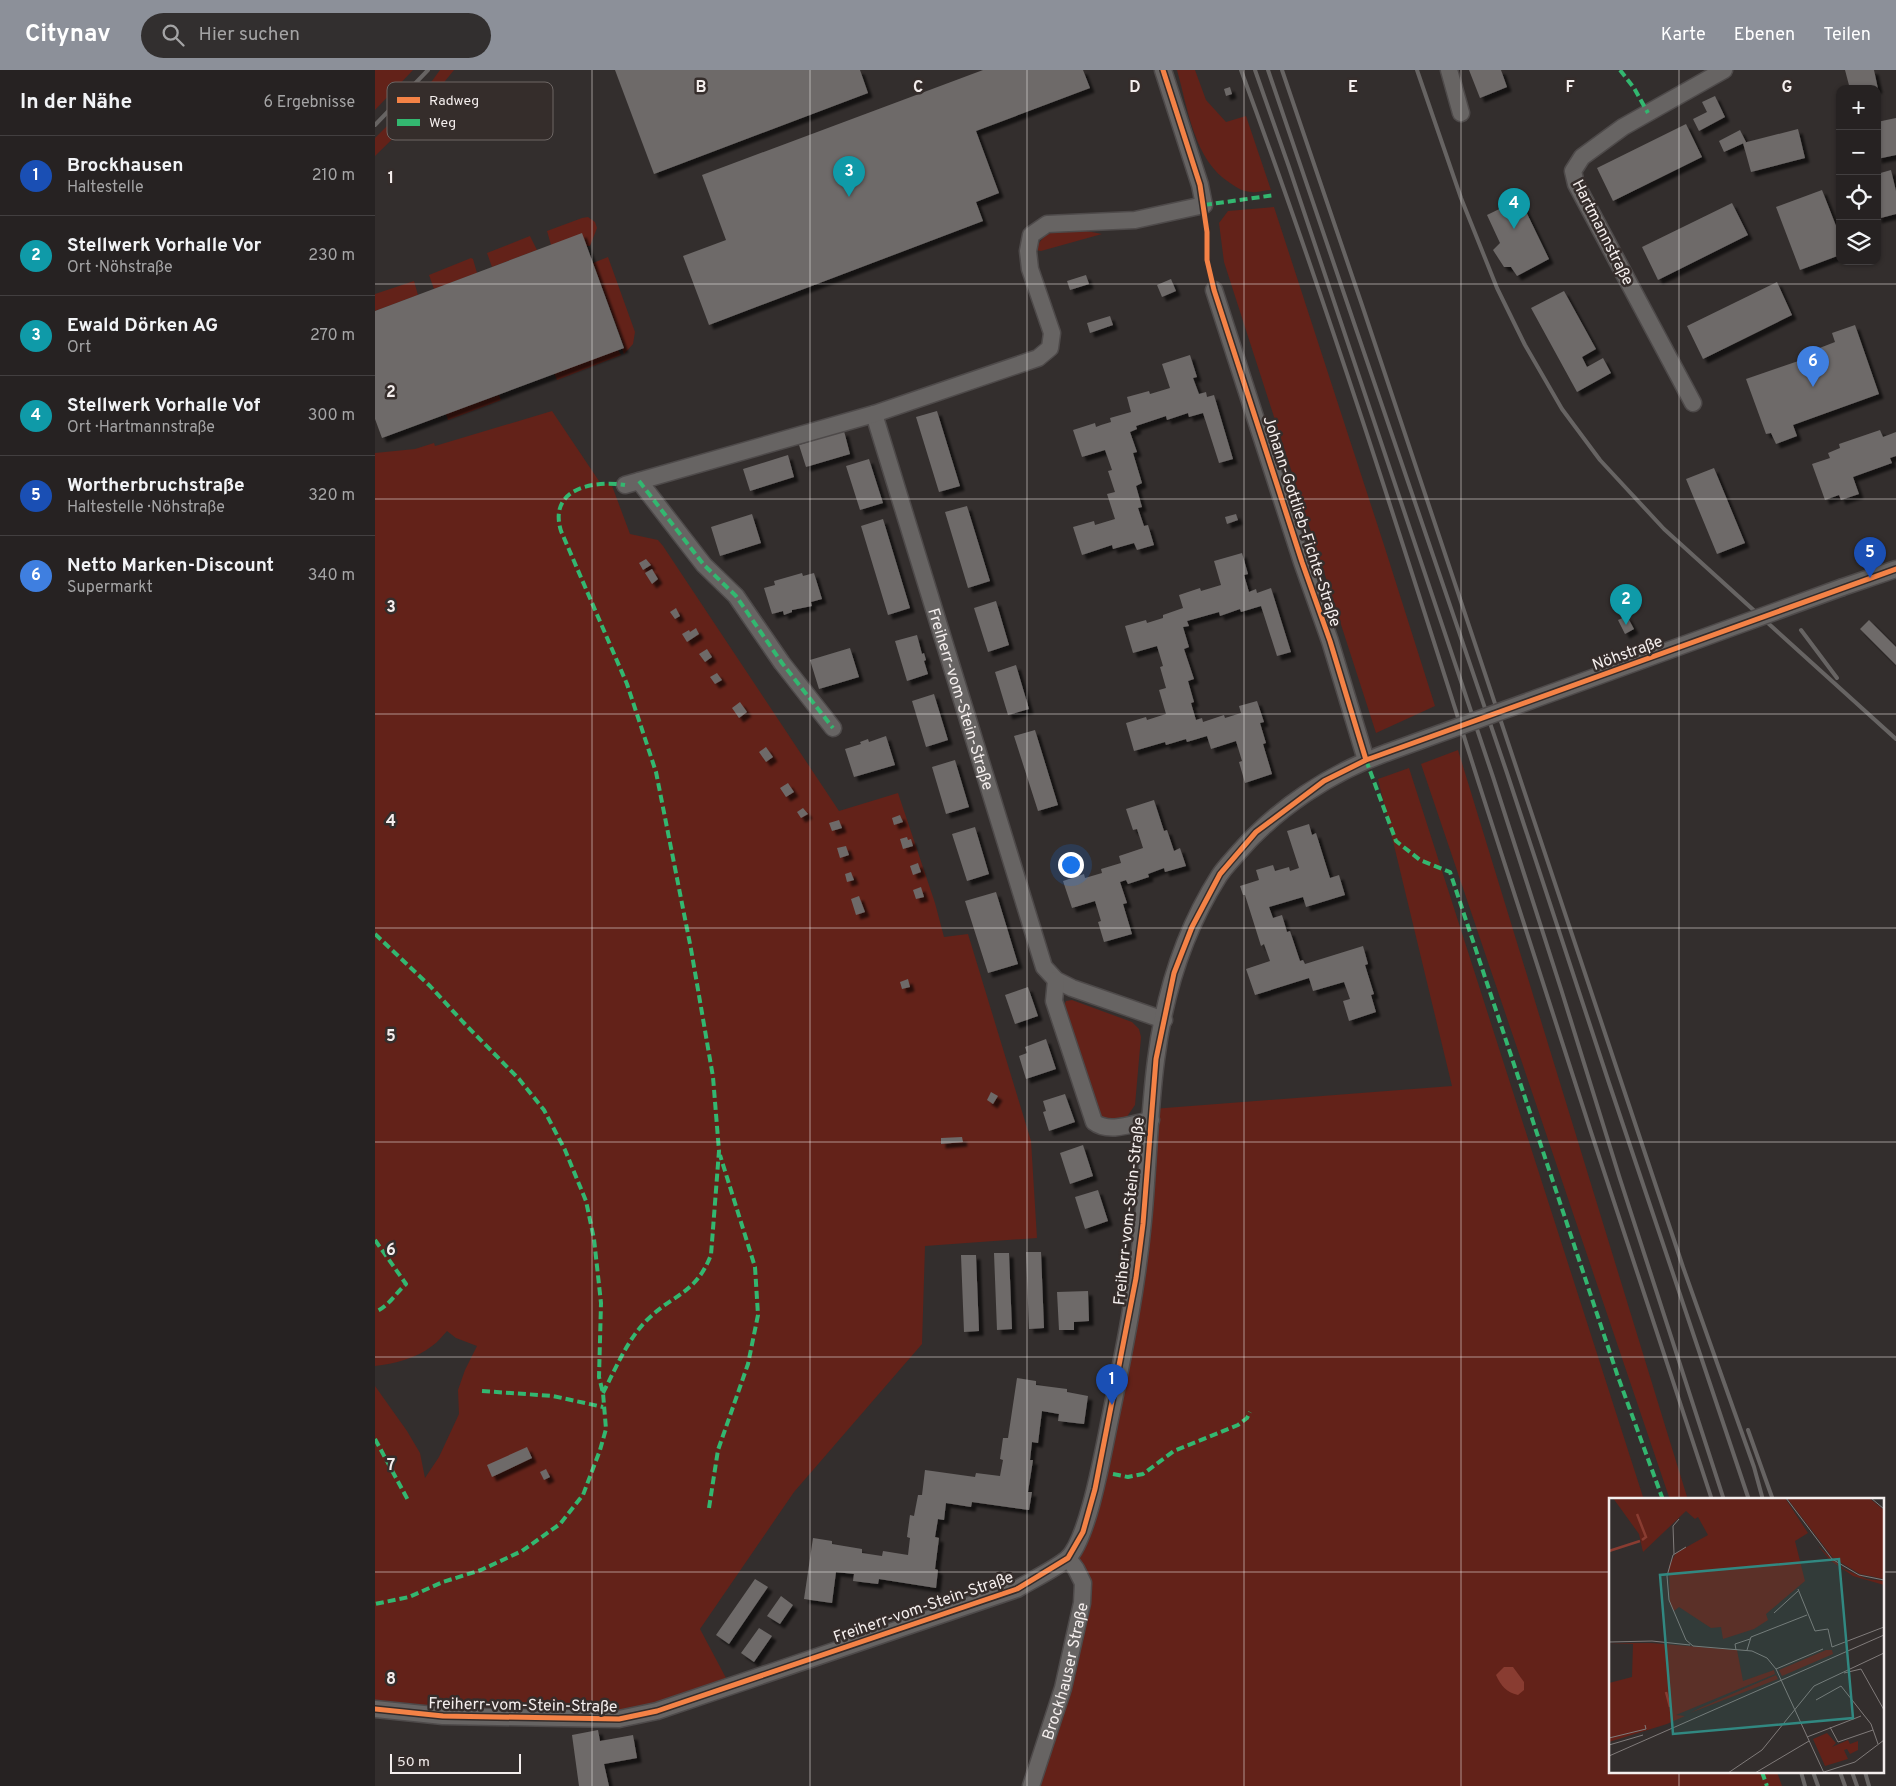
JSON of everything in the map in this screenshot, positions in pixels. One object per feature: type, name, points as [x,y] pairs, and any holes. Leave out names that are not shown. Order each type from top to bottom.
[{"type":"street","points":[[833,728],[782,663],[736,596],[704,565],[632,483],[874,414],[1038,358],[1050,348],[1052,333],[1030,269],[1028,251],[1031,235],[1047,224],[1135,220],[1204,205],[1200,185],[1163,70]]},
{"type":"street","points":[[1449,70],[1461,112]]},
{"type":"street","name":"Hartmannstraße","points":[[1693,403],[1576,184],[1573,171],[1582,157],[1623,127],[1724,70]]},
{"type":"street","name":"Johann-Gottlieb-Fichte-Straße","points":[[1214,290],[1302,562],[1330,641],[1366,760]]},
{"type":"street","name":"Freiherr-vom-Stein-Straße","points":[[874,414],[1044,967],[1057,980],[1073,988],[1164,1020]]},
{"type":"street","name":"Nöhstraße","points":[[1366,760],[1896,569]]},
{"type":"street","name":"Freiherr-vom-Stein-Straße","points":[[375,1710],[443,1716],[619,1719],[657,1711],[1017,1589],[1068,1558],[1083,1532],[1095,1489],[1136,1278],[1143,1224],[1156,1059],[1174,973],[1192,927],[1220,874],[1256,832],[1324,781],[1366,760]]},
{"type":"street","name":"Freiherr-vom-Stein-Straße","points":[[1057,980],[1054,1000],[1094,1122],[1101,1128],[1112,1128],[1151,1120]]},
{"type":"street","name":"Brockhauser Straße","points":[[1031,1786],[1063,1688],[1082,1603],[1083,1583],[1068,1558]]},
{"type":"shaded area","points":[[375,70],[413,70],[402,82],[387,82],[387,97],[375,110]]},
{"type":"shaded area","points":[[440,70],[454,70],[444,82],[432,81]]},
{"type":"shaded area","points":[[1177,70],[1195,70],[1206,100],[1226,122],[1246,116],[1271,190],[1254,192],[1241,189],[1218,173],[1208,161],[1194,132]]},
{"type":"shaded area","points":[[387,126],[387,140],[391,140],[375,156],[375,138]]},
{"type":"shaded area","points":[[1274,207],[1435,706],[1376,733],[1224,262],[1219,223],[1228,211]]},
{"type":"shaded area","points":[[588,217],[595,222],[597,228],[590,246],[551,245],[547,231]]},
{"type":"shaded area","points":[[1076,229],[1102,234],[1041,251],[1036,250],[1043,238],[1052,232]]},
{"type":"shaded area","points":[[530,236],[537,250],[492,267],[487,253]]},
{"type":"shaded area","points":[[608,257],[635,332],[633,344],[624,354],[622,349],[624,347],[593,263]]},
{"type":"shaded area","points":[[471,258],[477,273],[434,289],[429,275]]},
{"type":"shaded area","points":[[414,281],[418,295],[375,311],[375,294]]},
{"type":"shaded area","points":[[618,350],[621,355],[557,380],[554,373]]},
{"type":"shaded area","points":[[499,395],[501,400],[448,420],[446,414]]},
{"type":"shaded area","points":[[552,411],[601,484],[611,483],[630,534],[658,540],[663,546],[839,811],[898,793],[935,903],[944,937],[968,934],[1031,1141],[1037,1238],[925,1246],[922,1344],[794,1492],[700,1629],[726,1678],[657,1709],[619,1718],[375,1708],[375,1386],[420,1453],[425,1478],[439,1457],[459,1414],[458,1390],[465,1370],[477,1346],[456,1338],[447,1331],[434,1344],[419,1354],[390,1364],[375,1366],[375,453],[415,449],[434,443],[435,446]]},
{"type":"shaded area","points":[[1458,750],[1687,1498],[1669,1498],[1421,764]]},
{"type":"shaded area","points":[[1409,768],[1643,1498],[1609,1498],[1609,1774],[1778,1774],[1782,1786],[1041,1786],[1042,1757],[1082,1603],[1068,1558],[1112,1405],[1152,1109],[1452,1086],[1378,779]]},
{"type":"shaded area","points":[[1072,1000],[1132,1022],[1139,1029],[1141,1037],[1135,1105],[1126,1118],[1105,1120],[1099,1117],[1064,1006],[1066,1001]]},
{"type":"shaded area","points":[[1504,1667],[1513,1667],[1524,1682],[1524,1690],[1518,1695],[1507,1690],[1496,1675]]},
{"type":"building","points":[[615,70],[860,70],[868,93],[654,174]]},
{"type":"building","points":[[983,70],[1083,70],[1090,88],[976,131],[999,193],[976,202],[983,221],[709,325],[683,256],[726,240],[702,175]]},
{"type":"building","points":[[1469,70],[1501,70],[1507,87],[1480,98]]},
{"type":"building","points":[[1845,70],[1874,70],[1877,85],[1849,85]]},
{"type":"building","points":[[1230,87],[1232,94],[1226,96],[1224,89]]},
{"type":"building","points":[[1715,96],[1725,117],[1699,131],[1693,119],[1707,112],[1702,102]]},
{"type":"building","points":[[1896,118],[1896,155],[1881,158],[1881,121]]},
{"type":"building","points":[[1686,124],[1702,157],[1613,201],[1597,168]]},
{"type":"building","points":[[1798,129],[1805,158],[1751,172],[1743,143]]},
{"type":"building","points":[[1740,130],[1746,142],[1724,152],[1719,141]]},
{"type":"building","points":[[1891,170],[1896,191],[1896,214],[1881,218],[1881,175],[1881,173]]},
{"type":"building","points":[[1822,190],[1836,226],[1836,256],[1800,270],[1776,207]]},
{"type":"building","points":[[1520,199],[1549,259],[1517,276],[1511,267],[1504,267],[1493,250],[1500,243],[1487,215]]},
{"type":"building","points":[[1732,203],[1748,235],[1658,280],[1642,247]]},
{"type":"building","points":[[582,233],[624,348],[382,438],[375,419],[375,311]]},
{"type":"building","points":[[1086,275],[1089,284],[1070,290],[1067,281]]},
{"type":"building","points":[[1171,279],[1176,291],[1162,297],[1157,285]]},
{"type":"building","points":[[1777,282],[1792,315],[1703,359],[1687,326]]},
{"type":"building","points":[[1564,291],[1596,349],[1582,357],[1587,367],[1603,358],[1611,373],[1577,392],[1531,308]]},
{"type":"building","points":[[1110,316],[1113,325],[1090,333],[1087,323]]},
{"type":"building","points":[[1855,325],[1879,394],[1793,425],[1797,436],[1776,444],[1771,433],[1766,434],[1746,379],[1819,354],[1817,349],[1835,342],[1832,333]]},
{"type":"building","points":[[1190,355],[1197,377],[1193,378],[1199,394],[1206,392],[1207,397],[1214,395],[1233,459],[1219,463],[1203,413],[1189,417],[1188,413],[1167,420],[1166,416],[1136,426],[1137,429],[1130,432],[1137,452],[1133,453],[1142,483],[1136,486],[1142,507],[1138,508],[1144,526],[1148,525],[1154,545],[1137,550],[1134,543],[1113,549],[1112,545],[1082,555],[1073,527],[1094,521],[1095,525],[1115,519],[1107,494],[1115,492],[1108,471],[1112,470],[1105,450],[1082,457],[1073,430],[1095,423],[1096,427],[1111,422],[1110,418],[1131,412],[1127,397],[1149,391],[1150,394],[1170,388],[1162,364]]},
{"type":"building","points":[[937,411],[960,486],[939,492],[916,417]]},
{"type":"building","points":[[1880,430],[1883,437],[1896,432],[1896,456],[1890,458],[1892,463],[1853,477],[1859,494],[1841,500],[1839,495],[1825,500],[1812,464],[1830,458],[1828,453],[1840,448],[1839,444]]},
{"type":"building","points":[[844,431],[850,454],[806,467],[799,445]]},
{"type":"building","points":[[788,455],[794,477],[750,491],[743,469]]},
{"type":"building","points":[[869,459],[883,503],[860,510],[846,466]]},
{"type":"building","points":[[1714,468],[1745,543],[1717,554],[1686,479]]},
{"type":"building","points":[[967,506],[990,581],[968,588],[945,512]]},
{"type":"building","points":[[752,514],[761,543],[720,556],[711,527]]},
{"type":"building","points":[[1236,514],[1238,520],[1227,524],[1225,517]]},
{"type":"building","points":[[883,519],[910,608],[888,615],[861,526]]},
{"type":"building","points":[[1242,553],[1248,574],[1244,575],[1249,592],[1256,589],[1257,593],[1271,588],[1291,652],[1277,656],[1261,606],[1241,612],[1240,609],[1220,616],[1219,612],[1187,621],[1189,626],[1183,627],[1189,647],[1184,649],[1194,679],[1188,681],[1194,702],[1191,703],[1196,720],[1202,718],[1203,722],[1224,715],[1225,718],[1241,713],[1239,706],[1257,701],[1264,722],[1260,723],[1266,743],[1263,744],[1272,774],[1245,783],[1239,762],[1242,761],[1236,741],[1211,749],[1207,736],[1187,742],[1186,739],[1166,745],[1165,742],[1134,751],[1126,723],[1146,717],[1147,720],[1166,714],[1159,690],[1166,688],[1160,667],[1163,666],[1157,646],[1133,653],[1125,626],[1146,620],[1147,623],[1163,618],[1163,615],[1183,608],[1179,595],[1200,588],[1201,591],[1221,585],[1214,561]]},
{"type":"building","points":[[646,559],[651,565],[643,570],[639,563]]},
{"type":"building","points":[[652,569],[658,579],[652,584],[645,573]]},
{"type":"building","points":[[802,573],[803,576],[814,573],[822,599],[811,602],[812,606],[792,610],[792,612],[784,615],[783,611],[772,614],[764,588],[775,585],[774,581]]},
{"type":"building","points":[[996,601],[1009,645],[988,652],[974,608]]},
{"type":"building","points":[[676,608],[680,616],[675,619],[670,612]]},
{"type":"building","points":[[1627,616],[1634,629],[1625,634],[1618,620]]},
{"type":"building","points":[[1869,620],[1896,647],[1896,665],[1860,629]]},
{"type":"building","points":[[696,628],[699,634],[687,642],[682,634]]},
{"type":"building","points":[[917,635],[922,654],[924,653],[926,660],[924,661],[928,674],[907,681],[895,641]]},
{"type":"building","points":[[850,648],[859,677],[819,689],[810,660]]},
{"type":"building","points":[[707,649],[712,657],[705,662],[699,654]]},
{"type":"building","points":[[1016,665],[1029,709],[1008,715],[995,672]]},
{"type":"building","points":[[717,673],[722,680],[715,684],[710,677]]},
{"type":"building","points":[[934,694],[948,740],[926,747],[912,701]]},
{"type":"building","points":[[740,702],[747,712],[739,718],[732,708]]},
{"type":"building","points":[[1035,730],[1058,805],[1038,811],[1014,736]]},
{"type":"building","points":[[886,736],[895,765],[854,777],[845,749],[861,744],[860,742],[868,739],[869,742]]},
{"type":"building","points":[[766,747],[773,757],[766,762],[759,752]]},
{"type":"building","points":[[955,760],[969,807],[946,814],[932,767]]},
{"type":"building","points":[[788,783],[794,792],[786,797],[780,788]]},
{"type":"building","points":[[1154,800],[1164,831],[1167,830],[1174,851],[1180,848],[1186,866],[1165,872],[1164,868],[1148,874],[1149,877],[1128,884],[1126,880],[1120,882],[1127,903],[1123,904],[1132,934],[1104,942],[1098,922],[1101,921],[1095,901],[1072,908],[1063,881],[1084,874],[1085,878],[1102,873],[1101,869],[1121,863],[1119,856],[1143,848],[1137,829],[1133,830],[1126,809]]},
{"type":"building","points":[[803,808],[808,814],[801,818],[797,812]]},
{"type":"building","points":[[900,815],[903,822],[894,825],[892,818]]},
{"type":"building","points":[[839,820],[842,828],[832,831],[829,823]]},
{"type":"building","points":[[1309,824],[1312,835],[1316,833],[1330,878],[1339,875],[1345,895],[1306,907],[1303,897],[1269,907],[1273,918],[1282,915],[1287,932],[1290,931],[1300,961],[1303,960],[1305,964],[1363,946],[1368,964],[1365,965],[1374,994],[1371,995],[1376,1012],[1349,1021],[1343,1001],[1350,999],[1344,982],[1313,991],[1309,978],[1255,995],[1246,969],[1270,961],[1264,944],[1261,946],[1245,895],[1243,895],[1240,886],[1259,880],[1256,870],[1273,865],[1275,871],[1289,867],[1290,871],[1299,868],[1287,831]]},
{"type":"building","points":[[975,827],[989,874],[967,881],[952,834]]},
{"type":"building","points":[[907,837],[908,840],[911,839],[913,846],[903,849],[900,839]]},
{"type":"building","points":[[846,846],[849,855],[840,858],[837,848]]},
{"type":"building","points":[[918,863],[921,872],[913,875],[910,866]]},
{"type":"building","points":[[851,872],[854,880],[847,882],[845,874]]},
{"type":"building","points":[[921,887],[924,897],[916,899],[913,890]]},
{"type":"building","points":[[996,892],[1018,964],[988,973],[965,901]]},
{"type":"building","points":[[859,896],[865,912],[856,915],[851,899]]},
{"type":"building","points":[[908,979],[910,987],[902,989],[900,982]]},
{"type":"building","points":[[1028,987],[1038,1016],[1015,1024],[1005,995]]},
{"type":"building","points":[[1046,1039],[1056,1069],[1026,1079],[1019,1056],[1027,1053],[1025,1047]]},
{"type":"building","points":[[991,1092],[998,1096],[993,1104],[987,1100]]},
{"type":"building","points":[[1065,1094],[1075,1122],[1049,1131],[1043,1112],[1046,1111],[1043,1101]]},
{"type":"building","points":[[962,1137],[963,1142],[941,1144],[941,1138]]},
{"type":"building","points":[[1083,1145],[1093,1176],[1070,1184],[1060,1153]]},
{"type":"building","points":[[1098,1190],[1108,1221],[1085,1229],[1075,1197]]},
{"type":"building","points":[[1026,1252],[1041,1252],[1044,1328],[1029,1329]]},
{"type":"building","points":[[994,1253],[1009,1253],[1012,1329],[997,1330]]},
{"type":"building","points":[[961,1255],[976,1255],[979,1331],[964,1332]]},
{"type":"building","points":[[1088,1291],[1089,1321],[1074,1322],[1074,1330],[1059,1330],[1057,1292]]},
{"type":"building","points":[[1017,1378],[1036,1381],[1036,1385],[1067,1389],[1067,1392],[1088,1396],[1084,1424],[1058,1421],[1059,1414],[1042,1411],[1038,1443],[1032,1442],[1030,1460],[1033,1460],[1028,1492],[1032,1492],[1029,1510],[972,1502],[971,1507],[946,1503],[944,1520],[938,1519],[935,1537],[939,1538],[935,1569],[938,1570],[936,1588],[879,1579],[878,1584],[853,1581],[854,1574],[836,1572],[832,1603],[804,1599],[813,1538],[832,1541],[832,1544],[862,1549],[862,1553],[882,1556],[883,1551],[908,1555],[910,1538],[907,1537],[910,1515],[914,1516],[918,1495],[922,1495],[925,1470],[975,1477],[976,1473],[1000,1476],[1003,1460],[1000,1459],[1003,1438],[1008,1438]]},
{"type":"building","points":[[527,1447],[532,1458],[492,1477],[487,1465]]},
{"type":"building","points":[[546,1469],[550,1477],[544,1480],[540,1472]]},
{"type":"building","points":[[755,1579],[768,1587],[729,1644],[716,1635]]},
{"type":"building","points":[[781,1596],[793,1605],[780,1624],[767,1616]]},
{"type":"building","points":[[759,1628],[772,1636],[754,1662],[741,1653]]},
{"type":"building","points":[[598,1730],[600,1741],[633,1735],[637,1758],[604,1764],[609,1786],[579,1786],[572,1735]]},
{"type":"railway","points":[[416,82],[428,70]]},
{"type":"railway","points":[[1241,70],[1365,427],[1566,1055],[1711,1498]]},
{"type":"railway","points":[[1255,70],[1493,777],[1723,1498]]},
{"type":"railway","points":[[1268,70],[1507,773],[1748,1498]]},
{"type":"railway","points":[[1282,70],[1683,1267],[1754,1467],[1762,1498]]},
{"type":"railway","points":[[1417,70],[1461,198],[1497,288],[1525,345],[1562,409],[1600,460],[1664,529],[1896,739]]},
{"type":"railway","points":[[375,125],[387,113]]},
{"type":"railway","points":[[1801,630],[1837,678]]},
{"type":"railway","points":[[1748,1430],[1772,1498]]},
{"type":"railway","points":[[1802,1774],[1805,1786]]},
{"type":"railway","points":[[1814,1774],[1818,1786]]},
{"type":"railway","points":[[1841,1774],[1845,1786]]},
{"type":"railway","points":[[1853,1774],[1857,1786]]},
{"type":"railway","points":[[1866,1774],[1869,1786]]},
{"type":"marked path","points":[[1620,70],[1634,88],[1648,113]]},
{"type":"marked path","points":[[1204,205],[1275,195]]},
{"type":"marked path","points":[[639,481],[704,565],[736,596],[782,663],[833,728]]},
{"type":"marked path","points":[[603,1393],[622,1355],[640,1328],[657,1311],[691,1286],[705,1268],[711,1255],[719,1151],[713,1077],[691,949],[656,772],[627,684],[561,531],[559,517],[561,505],[576,490],[599,484],[625,485]]},
{"type":"marked path","points":[[1366,760],[1396,841],[1420,860],[1450,872],[1617,1374],[1662,1498]]},
{"type":"marked path","points":[[375,934],[430,986],[519,1079],[544,1110],[565,1150],[586,1201],[594,1239],[601,1303],[599,1377],[603,1393],[606,1429],[583,1495],[560,1524],[522,1551],[481,1570],[443,1582],[409,1597],[375,1604]]},
{"type":"marked path","points":[[709,1508],[718,1450],[748,1364],[758,1315],[755,1267],[720,1155]]},
{"type":"marked path","points":[[375,1240],[406,1284],[388,1304],[375,1312]]},
{"type":"marked path","points":[[482,1391],[553,1396],[603,1407]]},
{"type":"marked path","points":[[1113,1474],[1128,1477],[1143,1474],[1174,1451],[1238,1425],[1247,1418],[1250,1412]]},
{"type":"marked path","points":[[375,1439],[409,1502]]},
{"type":"marked path","points":[[1763,1774],[1767,1786]]},
{"type":"cycle path","points":[[1163,70],[1200,185],[1207,232],[1207,260],[1214,290],[1302,562],[1330,641],[1366,760]]},
{"type":"cycle path","points":[[375,1709],[443,1716],[619,1719],[657,1711],[1017,1589],[1068,1558],[1083,1532],[1095,1489],[1136,1278],[1143,1224],[1156,1059],[1174,973],[1192,927],[1220,874],[1256,832],[1324,781],[1366,760],[1896,569]]},
{"type":"place","name":"Ewald Dörken AG","points":[[849,197]]},
{"type":"place","name":"Stellwerk Vorhalle Vof","points":[[1514,229]]},
{"type":"place","name":"Netto Marken-Discount","points":[[1813,387]]},
{"type":"place","name":"Wortherbruchstraße","points":[[1870,578]]},
{"type":"place","name":"Stellwerk Vorhalle Vor","points":[[1626,625]]},
{"type":"place","name":"Brockhausen","points":[[1112,1405]]}]
